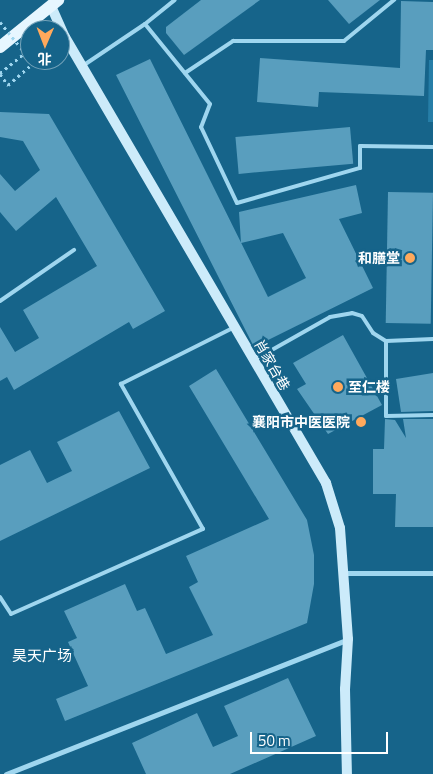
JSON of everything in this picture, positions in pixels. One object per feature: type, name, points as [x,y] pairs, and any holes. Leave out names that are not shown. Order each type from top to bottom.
[{"type":"main road","points":[[0,47],[54,3]]},
{"type":"street","name":"肖家台巷","points":[[54,3],[84,65],[253,360],[326,483],[340,528],[344,573],[348,639],[345,689],[347,774]]},
{"type":"street","points":[[344,573],[433,573]]},
{"type":"street","points":[[6,774],[348,639]]},
{"type":"lane","points":[[84,65],[145,24],[175,0]]},
{"type":"lane","points":[[185,73],[233,41],[344,41],[394,0]]},
{"type":"lane","points":[[145,24],[210,104],[201,127],[237,203],[360,168],[360,146],[433,147]]},
{"type":"lane","points":[[0,301],[74,250]]},
{"type":"lane","points":[[253,360],[330,317],[352,313],[362,316],[373,333],[386,341],[433,339]]},
{"type":"lane","points":[[0,597],[11,614],[204,529],[121,384],[235,327]]},
{"type":"lane","points":[[386,341],[386,416],[433,415]]},
{"type":"path","points":[[0,22],[24,53],[0,73],[8,84],[25,70]]},
{"type":"shaded area","points":[[429,60],[433,60],[433,122],[428,122]]},
{"type":"building","points":[[201,0],[260,0],[184,55],[166,33],[166,27]]},
{"type":"building","points":[[328,0],[380,0],[349,24]]},
{"type":"building","points":[[401,1],[433,2],[433,50],[426,50],[424,96],[319,92],[318,107],[257,102],[260,58],[400,68]]},
{"type":"building","points":[[150,59],[241,242],[239,212],[356,185],[362,213],[339,219],[373,288],[254,347],[116,75]],"holes":[[[283,233],[306,278],[268,297],[241,243]]]},
{"type":"building","points":[[0,112],[49,114],[165,311],[133,329],[129,322],[14,390],[7,377],[0,381],[0,327],[15,352],[39,338],[23,310],[97,266],[56,197],[16,231],[0,212],[0,174],[15,191],[40,170],[23,141],[0,137]]},
{"type":"building","points":[[350,127],[353,164],[239,174],[235,137]]},
{"type":"building","name":"和膳堂","points":[[388,192],[433,193],[431,324],[386,323]]},
{"type":"building","name":"至仁楼","points":[[343,335],[382,405],[328,434],[297,389],[306,384],[293,363]]},
{"type":"building","points":[[216,369],[307,520],[314,555],[314,584],[307,623],[65,721],[56,699],[88,686],[68,642],[77,638],[64,611],[125,584],[137,611],[145,608],[166,654],[213,635],[189,587],[198,582],[186,556],[269,519],[189,386]]},
{"type":"building","points":[[433,373],[433,411],[401,412],[396,379]]},
{"type":"building","points":[[119,411],[150,468],[0,541],[0,465],[30,450],[47,483],[72,471],[57,442]]},
{"type":"building","points":[[385,419],[395,420],[406,438],[403,419],[433,419],[433,527],[395,527],[396,494],[373,494],[373,449],[384,449]]},
{"type":"building","points":[[288,678],[316,736],[230,774],[146,774],[132,743],[197,713],[213,747],[238,736],[224,706]]},
{"type":"place","name":"和膳堂","points":[[410,258]]},
{"type":"place","name":"至仁楼","points":[[338,387]]},
{"type":"place","name":"襄阳市中医医院","points":[[361,422]]},
{"type":"district","name":"昊天广场","points":[[42,656]]}]
